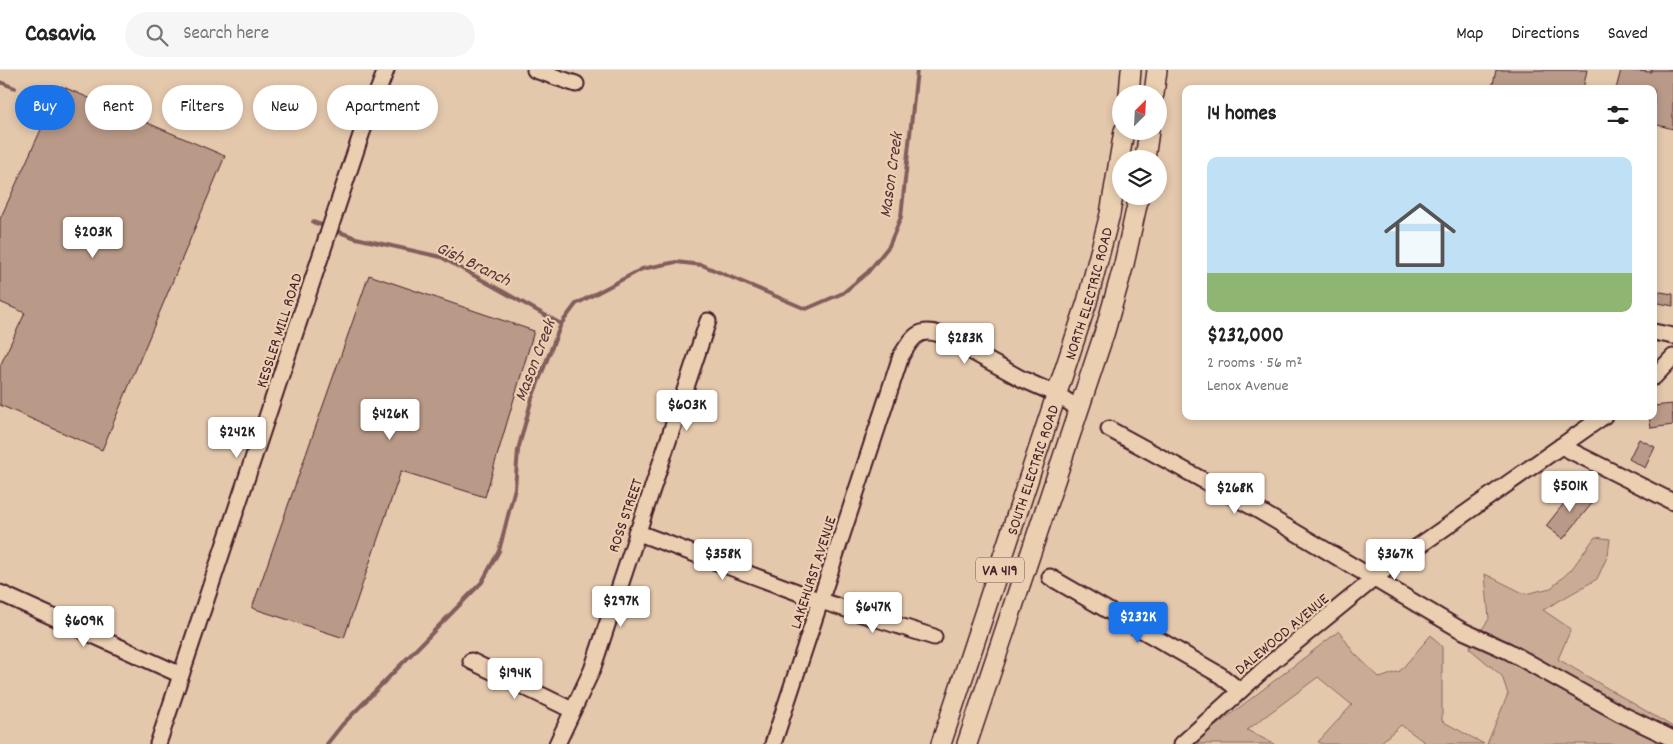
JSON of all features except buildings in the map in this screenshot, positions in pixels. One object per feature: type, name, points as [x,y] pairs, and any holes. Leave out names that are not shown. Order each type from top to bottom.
[{"type":"main road","points":[[1130,85],[1131,70]]},
{"type":"main road","points":[[1155,85],[1157,70]]},
{"type":"main road","name":"NORTH ELECTRIC ROAD","points":[[1058,395],[1099,258],[1122,140]]},
{"type":"main road","name":"NORTH ELECTRIC ROAD","points":[[1079,410],[1105,331],[1124,264],[1137,205]]},
{"type":"main road","name":"SOUTH ELECTRIC ROAD","points":[[941,744],[1058,395]]},
{"type":"main road","name":"SOUTH ELECTRIC ROAD","points":[[967,744],[1079,410]]},
{"type":"street","name":"KESSLER MILL ROAD","points":[[158,744],[333,220],[386,70]]},
{"type":"street","points":[[536,70],[576,84]]},
{"type":"street","name":"ROSS STREET","points":[[557,744],[592,670],[636,532],[708,321]]},
{"type":"street","name":"LAKEHURST AVENUE","points":[[773,744],[901,356],[909,341],[922,331],[930,330],[1022,379],[1058,395]]},
{"type":"street","points":[[1657,333],[1673,336]]},
{"type":"street","points":[[1657,375],[1671,363]]},
{"type":"street","points":[[1058,395],[1079,410]]},
{"type":"street","name":"DALEWOOD AVENUE","points":[[1182,744],[1240,691],[1374,579],[1598,420]]},
{"type":"street","points":[[1109,430],[1256,509],[1460,630],[1508,651],[1618,713],[1673,739]]},
{"type":"street","points":[[1561,446],[1673,502]]},
{"type":"street","points":[[636,532],[821,601],[934,637]]},
{"type":"street","points":[[1050,577],[1220,675],[1240,691]]},
{"type":"street","points":[[0,593],[181,675]]},
{"type":"street","points":[[471,661],[572,710]]},
{"type":"shaded area","points":[[1595,537],[1610,539],[1608,555],[1597,579],[1543,610],[1571,629],[1558,659],[1673,727],[1673,744],[1487,744],[1508,694],[1502,676],[1469,648],[1489,619],[1485,574],[1525,594],[1551,588],[1571,570]]},
{"type":"shaded area","points":[[1339,631],[1354,653],[1380,678],[1400,671],[1431,635],[1442,647],[1442,721],[1484,744],[1427,744],[1401,725],[1379,744],[1323,744],[1318,742],[1352,705],[1318,677],[1247,730],[1274,744],[1192,744]]},
{"type":"waterway","name":"Mason Creek","points":[[327,744],[342,725],[482,582],[499,551],[515,488],[518,450],[532,398],[561,324],[576,304],[642,269],[676,262],[702,265],[806,309],[843,293],[868,272],[889,246],[901,217],[917,70]]},
{"type":"waterway","name":"Gish Branch","points":[[0,82],[15,88]]},
{"type":"waterway","name":"Gish Branch","points":[[313,222],[327,227]]},
{"type":"waterway","name":"Gish Branch","points":[[334,230],[356,238],[441,257],[561,324]]}]
